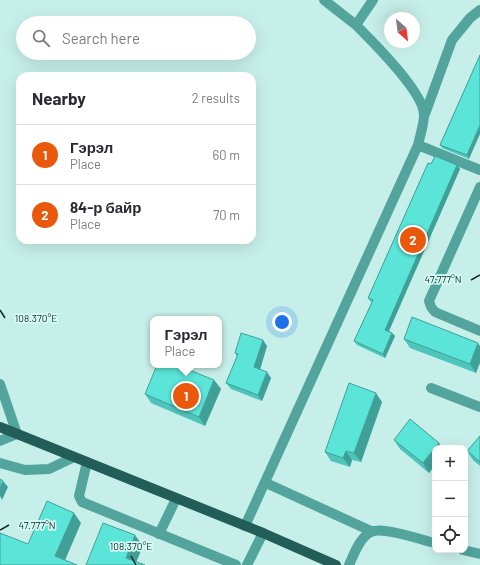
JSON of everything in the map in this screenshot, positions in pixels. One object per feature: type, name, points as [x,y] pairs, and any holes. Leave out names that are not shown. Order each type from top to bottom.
[{"type":"main road","points":[[0,427],[263,533],[336,565]]},
{"type":"street","points":[[324,0],[356,25],[392,60],[417,97],[425,114]]},
{"type":"street","points":[[356,25],[373,0]]},
{"type":"street","points":[[245,526],[266,483],[418,145],[425,114],[452,40],[470,18],[480,10]]},
{"type":"street","points":[[418,145],[480,170]]},
{"type":"street","points":[[480,187],[429,301],[430,307],[435,312],[480,331]]},
{"type":"street","points":[[0,384],[17,434],[0,441]]},
{"type":"street","points":[[431,388],[480,407]]},
{"type":"street","points":[[0,463],[25,470],[50,469],[74,457]]},
{"type":"street","points":[[87,462],[79,496],[82,502],[236,565]]},
{"type":"street","points":[[266,483],[372,531],[383,530],[432,542]]},
{"type":"street","points":[[159,534],[176,499]]},
{"type":"street","points":[[349,565],[362,539],[372,531]]},
{"type":"street","points":[[247,565],[263,533]]},
{"type":"street","points":[[468,551],[480,554]]},
{"type":"building","points":[[480,55],[480,125],[467,155],[440,145]]},
{"type":"building","points":[[435,156],[457,165],[385,330],[392,333],[383,354],[354,341],[373,300],[368,298],[428,163],[431,164]]},
{"type":"building","points":[[412,317],[478,343],[470,364],[404,339]]},
{"type":"building","points":[[241,333],[263,340],[254,367],[267,372],[258,395],[226,383],[238,354],[235,353]]},
{"type":"building","points":[[156,368],[184,368],[214,380],[199,417],[145,394]]},
{"type":"building","points":[[349,383],[376,393],[354,453],[346,451],[343,458],[325,452]]},
{"type":"building","points":[[410,419],[439,443],[437,445],[432,445],[432,452],[423,463],[394,440]]},
{"type":"building","points":[[480,436],[480,462],[468,452],[468,450]]},
{"type":"building","points":[[0,479],[3,481],[0,489]]},
{"type":"building","points":[[47,501],[74,513],[55,556],[77,565],[0,565],[0,533],[28,544]]},
{"type":"building","points":[[103,523],[135,535],[126,558],[145,565],[86,565]]},
{"type":"place","name":"84-р байр","points":[[413,240]]},
{"type":"place","name":"Гэрэл","points":[[186,396]]}]
